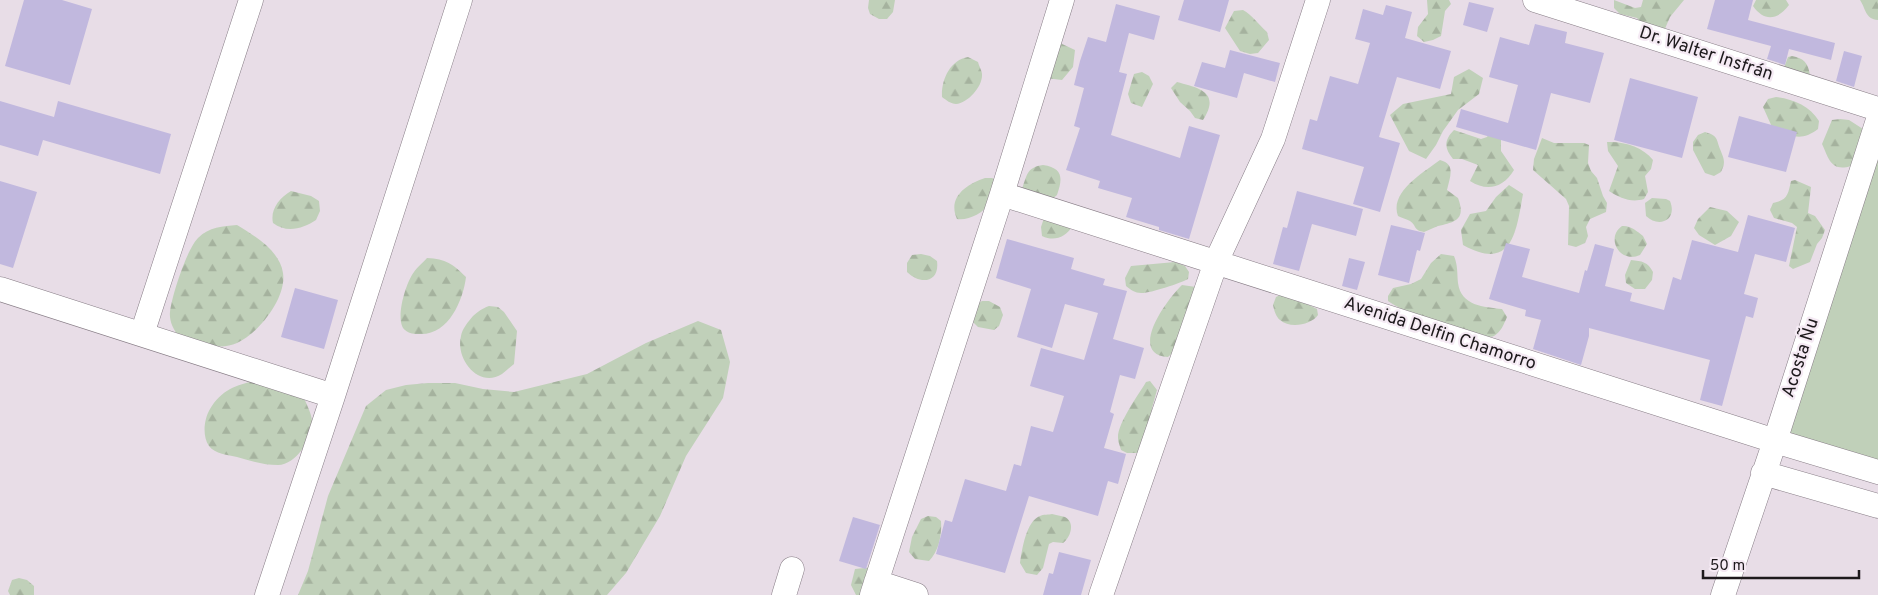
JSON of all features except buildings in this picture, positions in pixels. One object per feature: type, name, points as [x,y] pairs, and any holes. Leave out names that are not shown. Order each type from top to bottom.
[{"type":"street","points":[[142,334],[251,0]]},
{"type":"street","points":[[267,595],[460,0]]},
{"type":"street","points":[[916,595],[874,589],[1002,194],[1062,0]]},
{"type":"street","points":[[1101,595],[1216,262],[1273,140],[1318,0]]},
{"type":"street","name":"Dr. Walter Insfrán","points":[[1534,0],[1878,109]]},
{"type":"street","name":"Acosta Ñu","points":[[1723,595],[1878,120]]},
{"type":"street","name":"Avenida Delfin Chamorro","points":[[1002,194],[1774,441],[1878,472]]},
{"type":"street","points":[[0,289],[333,396]]},
{"type":"street","points":[[1764,473],[1878,506]]},
{"type":"street","points":[[784,595],[792,569]]},
{"type":"green space","points":[[869,0],[895,0],[893,12],[887,19],[879,19],[870,14],[868,8]]},
{"type":"green space","points":[[1427,0],[1449,0],[1451,4],[1445,11],[1441,36],[1424,42],[1417,36],[1418,27],[1428,14]]},
{"type":"green space","points":[[1614,0],[1635,8],[1641,7],[1643,0],[1684,0],[1670,17],[1664,31],[1643,25],[1637,18],[1620,14],[1614,8]]},
{"type":"green space","points":[[1756,0],[1786,0],[1789,5],[1780,14],[1766,17],[1753,6]]},
{"type":"green space","points":[[1860,0],[1878,0],[1878,20],[1868,16]]},
{"type":"green space","points":[[1243,10],[1267,32],[1269,40],[1258,53],[1250,54],[1240,51],[1225,28],[1234,11]]},
{"type":"green space","points":[[1060,43],[1075,50],[1073,67],[1062,80],[1045,78]]},
{"type":"green space","points":[[968,57],[978,62],[982,74],[980,84],[965,101],[956,104],[949,102],[942,97],[945,78],[956,62]]},
{"type":"green space","points":[[1788,57],[1800,58],[1805,62],[1810,75],[1783,70]]},
{"type":"green space","points":[[1469,69],[1483,78],[1479,94],[1458,110],[1426,159],[1409,151],[1390,115],[1403,104],[1451,94],[1454,77]]},
{"type":"green space","points":[[1142,72],[1149,76],[1153,84],[1142,107],[1131,103],[1128,94],[1134,74]]},
{"type":"green space","points":[[1177,82],[1200,89],[1208,97],[1210,103],[1203,120],[1195,118],[1180,102],[1171,88]]},
{"type":"green space","points":[[1776,97],[1789,99],[1806,107],[1819,121],[1818,129],[1806,136],[1800,137],[1789,135],[1772,127],[1763,107],[1768,99]]},
{"type":"green space","points":[[1832,120],[1849,120],[1863,129],[1851,166],[1835,166],[1829,159],[1822,144]]},
{"type":"green space","points":[[1493,126],[1501,138],[1501,151],[1514,170],[1505,181],[1488,187],[1470,181],[1478,165],[1462,159],[1453,159],[1446,144],[1448,137],[1454,130],[1481,139],[1487,137]]},
{"type":"green space","points":[[1705,132],[1716,138],[1723,158],[1724,166],[1721,172],[1714,176],[1705,173],[1693,150],[1693,142],[1698,135]]},
{"type":"green space","points":[[1878,133],[1878,472],[1775,441]]},
{"type":"green space","points":[[1542,138],[1554,143],[1584,143],[1589,145],[1588,163],[1591,171],[1597,178],[1607,203],[1606,212],[1590,219],[1586,227],[1588,236],[1585,243],[1576,247],[1568,245],[1569,206],[1566,199],[1533,170],[1534,159]]},
{"type":"green space","points":[[1607,142],[1639,148],[1653,160],[1651,169],[1645,176],[1648,192],[1644,199],[1626,199],[1609,191],[1618,166],[1608,151]]},
{"type":"green space","points":[[1440,160],[1445,162],[1450,168],[1451,172],[1447,190],[1458,198],[1461,211],[1458,218],[1454,221],[1424,232],[1417,229],[1410,221],[1398,216],[1397,207],[1403,191],[1410,183]]},
{"type":"green space","points":[[1043,165],[1050,166],[1058,171],[1060,175],[1057,195],[1050,201],[1022,189],[1031,170]]},
{"type":"green space","points":[[985,178],[992,178],[998,181],[991,202],[975,216],[957,219],[955,204],[961,192]]},
{"type":"green space","points":[[1795,180],[1811,187],[1808,213],[1815,216],[1825,230],[1810,262],[1793,269],[1789,266],[1797,227],[1792,223],[1774,218],[1770,210],[1773,203],[1782,200],[1786,196],[1791,181]]},
{"type":"green space","points":[[1509,185],[1523,194],[1518,222],[1509,244],[1502,251],[1492,254],[1479,252],[1463,245],[1461,230],[1470,214],[1486,211],[1496,197]]},
{"type":"green space","points":[[291,191],[311,196],[319,201],[320,211],[316,220],[295,229],[284,228],[273,223],[272,218],[276,205]]},
{"type":"green space","points":[[1652,198],[1670,201],[1672,208],[1669,218],[1656,222],[1646,216],[1645,203]]},
{"type":"green space","points":[[1710,207],[1727,211],[1739,222],[1731,236],[1715,245],[1699,235],[1694,228],[1698,219]]},
{"type":"green space","points":[[1044,218],[1073,226],[1067,233],[1059,237],[1047,238],[1042,236],[1041,227]]},
{"type":"green space","points":[[237,225],[266,245],[281,265],[283,283],[276,304],[254,332],[232,345],[212,346],[181,337],[172,325],[170,312],[177,284],[189,252],[198,238],[207,231]]},
{"type":"green space","points":[[1622,226],[1631,227],[1643,236],[1647,244],[1640,255],[1626,256],[1617,248],[1615,237],[1617,231]]},
{"type":"green space","points":[[1441,254],[1454,256],[1460,291],[1468,301],[1481,306],[1502,309],[1507,317],[1500,330],[1494,336],[1485,337],[1457,331],[1424,319],[1388,301],[1388,296],[1393,288],[1411,284],[1421,279],[1431,263]]},
{"type":"green space","points":[[912,255],[930,256],[937,261],[935,274],[928,280],[918,279],[907,272],[907,263]]},
{"type":"green space","points":[[427,258],[449,263],[466,277],[457,306],[446,323],[429,333],[412,333],[405,330],[402,325],[402,301],[411,277]]},
{"type":"green space","points":[[1631,260],[1644,263],[1653,272],[1652,280],[1645,289],[1635,289],[1626,283],[1625,275]]},
{"type":"green space","points":[[1175,262],[1185,266],[1189,272],[1188,279],[1145,293],[1135,292],[1126,286],[1125,278],[1131,266]]},
{"type":"green space","points":[[1182,285],[1196,287],[1179,347],[1168,357],[1156,354],[1151,346],[1150,337],[1154,325],[1160,313]]},
{"type":"green space","points":[[1284,293],[1305,300],[1309,305],[1317,309],[1318,315],[1311,321],[1300,325],[1284,323],[1277,317],[1273,305],[1276,297]]},
{"type":"green space","points":[[982,301],[989,301],[1000,307],[1003,315],[999,326],[994,330],[978,327],[973,322],[974,306]]},
{"type":"green space","points":[[489,306],[498,307],[504,312],[517,331],[514,364],[502,374],[493,378],[485,378],[477,375],[465,362],[460,345],[462,333],[467,323],[482,309]]},
{"type":"green space","points":[[698,321],[721,330],[730,362],[723,398],[686,456],[660,516],[626,573],[607,595],[298,595],[308,571],[328,496],[366,406],[386,390],[406,385],[455,383],[483,389],[514,392],[587,374],[646,343]]},
{"type":"green space","points":[[260,380],[304,398],[311,415],[312,427],[307,442],[297,455],[285,464],[268,464],[222,454],[209,446],[205,437],[206,418],[215,402],[231,388]]},
{"type":"green space","points":[[1150,381],[1157,390],[1152,415],[1139,453],[1127,453],[1121,450],[1118,440],[1121,425],[1146,382]]},
{"type":"green space","points":[[1052,514],[1065,517],[1068,520],[1071,527],[1070,534],[1063,543],[1053,542],[1049,544],[1043,568],[1037,575],[1026,573],[1020,563],[1028,530],[1035,519],[1041,515]]},
{"type":"green space","points":[[928,516],[936,517],[941,521],[937,548],[929,561],[915,559],[909,552],[912,537],[921,519]]},
{"type":"green space","points":[[874,567],[882,595],[856,595],[851,585],[855,569]]},
{"type":"green space","points":[[19,578],[27,580],[34,586],[34,595],[10,595],[8,591],[12,580]]}]
